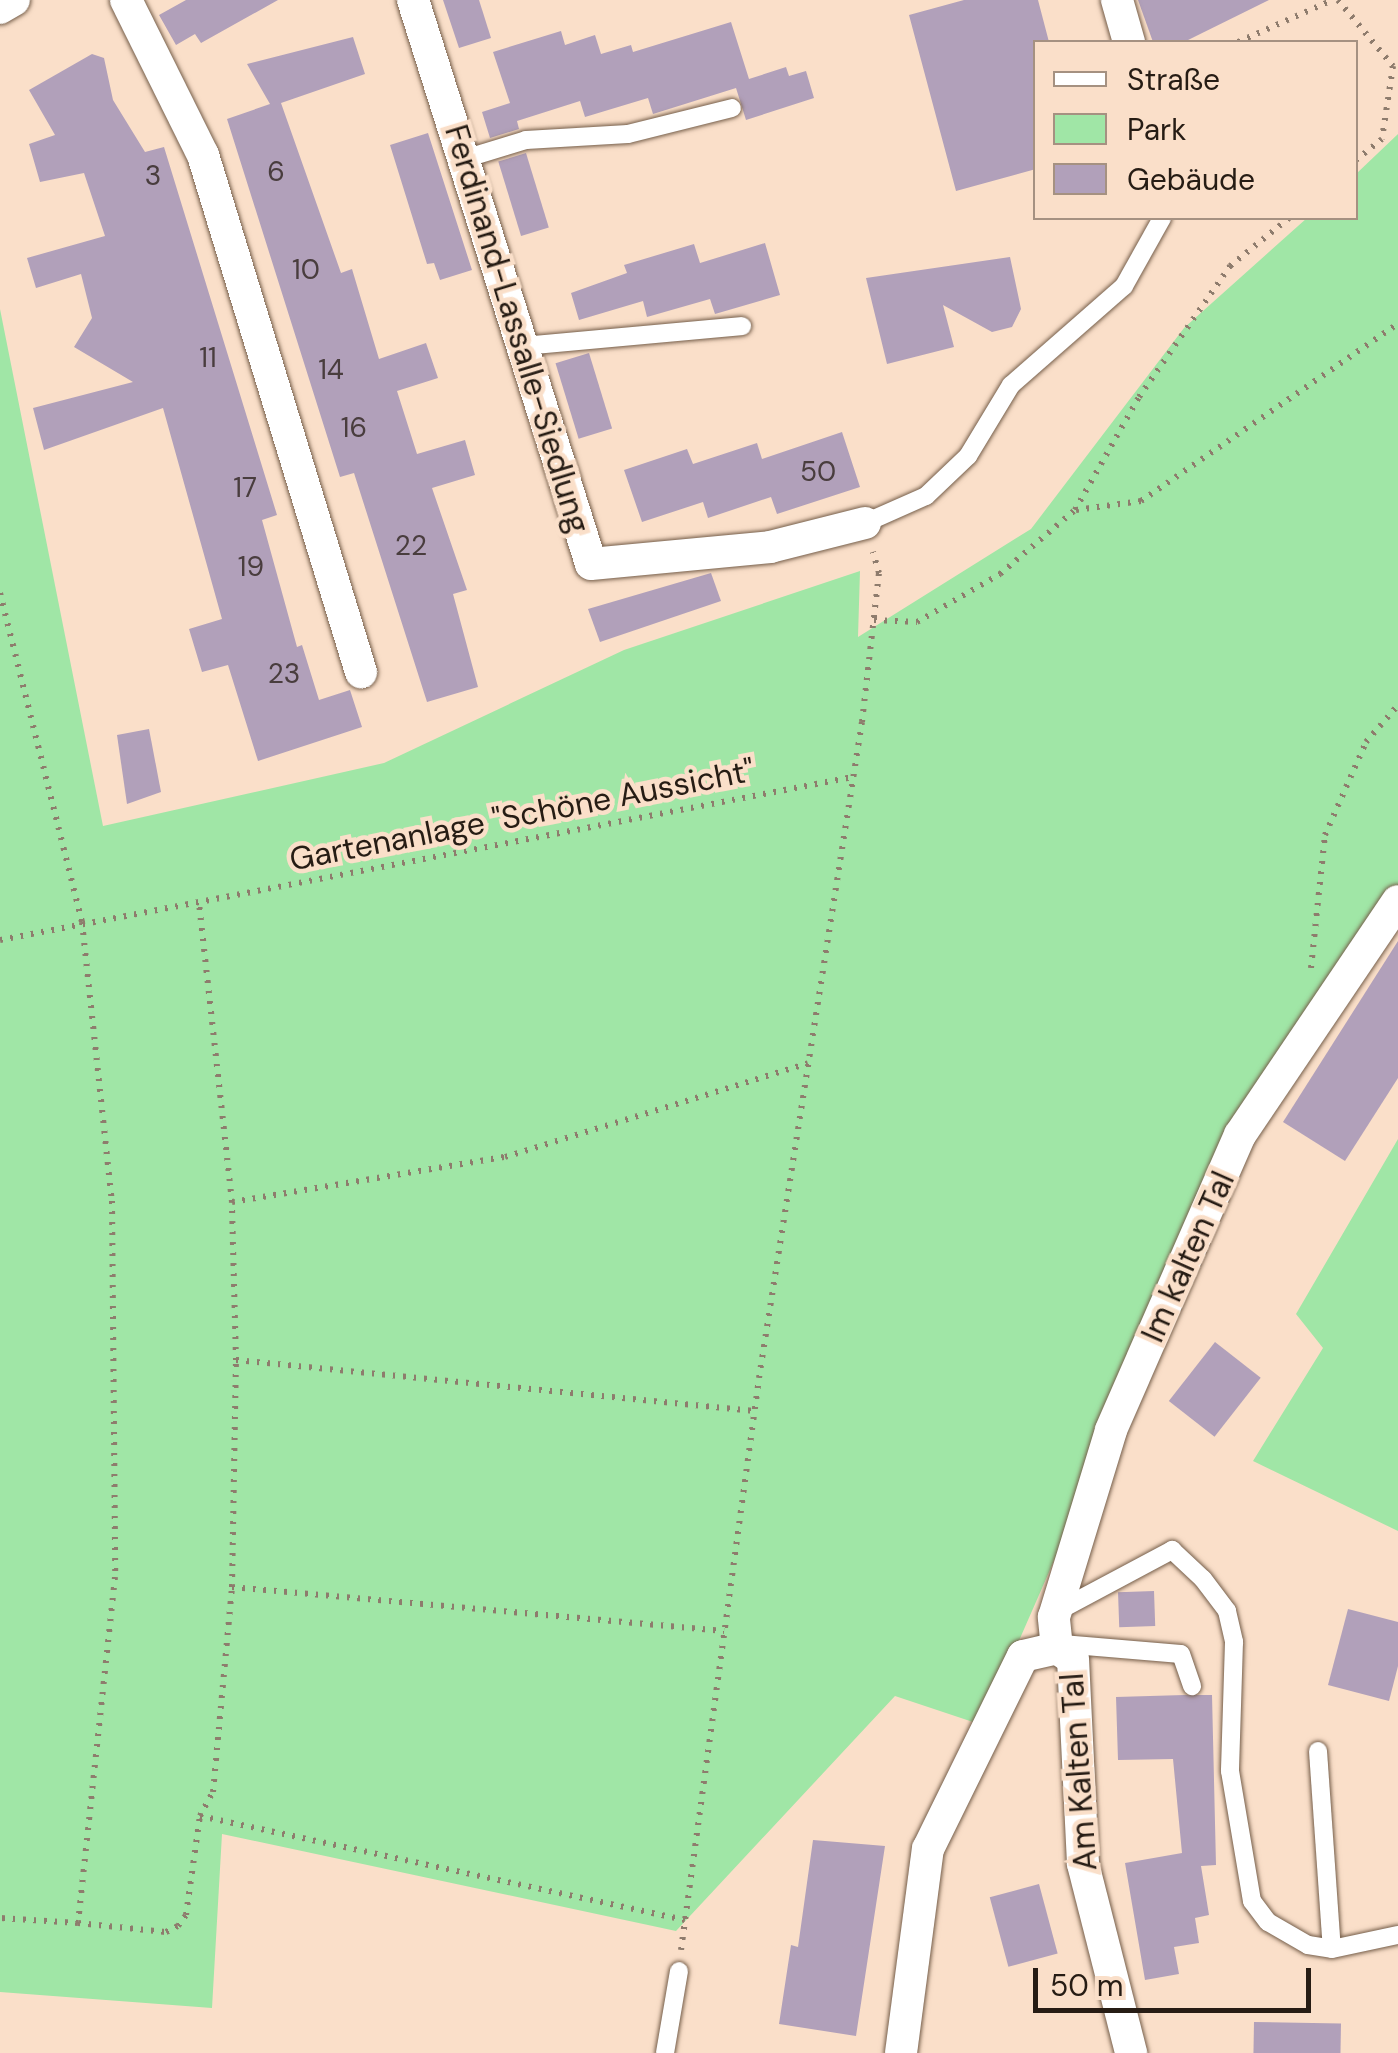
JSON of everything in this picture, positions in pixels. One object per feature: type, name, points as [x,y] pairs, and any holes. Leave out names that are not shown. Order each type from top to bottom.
[{"type":"street","points":[[0,8],[14,0]]},
{"type":"street","points":[[126,0],[203,154],[361,672]]},
{"type":"street","name":"Ferdinand-Lassalle-Siedlung","points":[[413,0],[591,564],[770,548],[866,523]]},
{"type":"street","points":[[1117,0],[1128,40]]},
{"type":"street","name":"Im kalten Tal","points":[[1056,1635],[1111,1430],[1240,1135],[1398,901]]},
{"type":"street","name":"Am Kalten Tal","points":[[901,2053],[928,1849],[1023,1656],[1056,1635],[1073,1658],[1082,1864],[1131,2053]]},
{"type":"lane","points":[[464,159],[526,140],[643,131],[732,108]]},
{"type":"lane","points":[[866,523],[926,496],[968,456],[1010,385],[1124,286],[1161,220]]},
{"type":"lane","points":[[524,346],[742,326]]},
{"type":"lane","points":[[1056,1635],[1172,1550],[1203,1578],[1226,1610],[1234,1642],[1230,1771],[1244,1882],[1268,1922],[1308,1945],[1332,1949],[1398,1935]]},
{"type":"lane","points":[[1056,1635],[1181,1654],[1192,1686]]},
{"type":"lane","points":[[1318,1751],[1332,1949]]},
{"type":"lane","points":[[664,2053],[679,1970]]},
{"type":"path","points":[[1243,40],[1336,0],[1393,66],[1382,140],[1358,158]]},
{"type":"path","points":[[874,620],[917,622],[1000,574],[1075,510],[1139,397],[1230,266],[1287,220]]},
{"type":"path","points":[[1075,510],[1141,501],[1398,324]]},
{"type":"path","points":[[679,1970],[754,1411],[874,620],[879,572],[866,523]]},
{"type":"path","points":[[0,592],[82,922],[112,1201],[115,1578],[78,1924]]},
{"type":"path","points":[[1311,974],[1325,835],[1366,742],[1398,704]]},
{"type":"path","name":"Gartenanlage \"Schöne Aussicht\"","points":[[0,940],[853,777]]},
{"type":"path","points":[[0,1918],[166,1932],[178,1926],[186,1915],[200,1816],[213,1792],[232,1587],[236,1360],[232,1202],[199,901]]},
{"type":"path","points":[[232,1202],[505,1157],[808,1062]]},
{"type":"path","points":[[236,1360],[754,1411]]},
{"type":"path","points":[[232,1587],[724,1631]]},
{"type":"path","points":[[200,1816],[685,1920]]},
{"type":"green space","points":[[1398,134],[1398,904],[1226,1168],[982,1725],[895,1696],[676,1931],[222,1834],[212,2008],[0,1992],[0,309],[103,826],[384,763],[624,650],[860,571],[858,637],[1031,529],[1184,328],[1305,220],[1358,220],[1358,172]]},
{"type":"green space","points":[[1398,1139],[1398,1531],[1253,1461],[1323,1348],[1296,1314]]},
{"type":"building","points":[[186,0],[278,0],[201,43],[195,34],[176,45],[159,15]]},
{"type":"building","points":[[443,0],[479,0],[491,38],[459,48]]},
{"type":"building","points":[[964,0],[1038,0],[1048,40],[1033,40],[1033,170],[956,191],[909,15]]},
{"type":"building","points":[[1138,0],[1269,0],[1188,40],[1152,40]]},
{"type":"building","points":[[731,22],[749,79],[786,67],[789,76],[806,71],[814,98],[746,120],[736,88],[653,114],[648,98],[585,117],[580,101],[517,121],[519,129],[490,138],[482,112],[510,103],[493,52],[561,31],[565,45],[595,35],[601,54],[631,45],[633,52]]},
{"type":"building","points":[[353,37],[365,74],[281,103],[341,273],[352,269],[379,359],[426,343],[438,378],[397,391],[417,454],[465,440],[475,475],[432,488],[467,590],[453,594],[478,687],[427,702],[354,473],[340,477],[227,119],[270,104],[247,64]]},
{"type":"building","points":[[92,54],[104,58],[113,100],[145,152],[164,147],[277,515],[262,520],[297,647],[302,645],[319,700],[350,690],[362,727],[258,761],[228,665],[202,672],[189,629],[222,619],[163,408],[44,450],[33,408],[133,382],[74,347],[92,318],[81,274],[36,288],[27,258],[105,236],[84,173],[40,182],[29,144],[55,135],[29,90]]},
{"type":"building","points":[[428,133],[472,270],[440,280],[434,263],[427,264],[390,145]]},
{"type":"building","points":[[526,153],[549,228],[521,236],[498,161]]},
{"type":"building","points":[[765,243],[780,295],[715,314],[710,299],[647,317],[643,301],[579,320],[571,293],[627,273],[624,265],[694,244],[700,263]]},
{"type":"building","points":[[1010,257],[1021,309],[1012,327],[992,332],[943,305],[954,347],[887,364],[866,278]]},
{"type":"building","points":[[589,353],[612,429],[579,439],[556,363]]},
{"type":"building","points":[[842,432],[860,487],[777,514],[771,497],[708,518],[703,502],[642,522],[624,470],[687,449],[693,464],[757,443],[762,459]]},
{"type":"building","points":[[711,573],[721,601],[600,642],[588,609]]},
{"type":"building","points":[[149,729],[161,792],[127,804],[117,735]]},
{"type":"building","points":[[1398,941],[1398,1078],[1345,1161],[1283,1122]]},
{"type":"building","points":[[1215,1342],[1261,1378],[1215,1437],[1169,1401]]},
{"type":"building","points":[[1154,1591],[1155,1626],[1119,1627],[1118,1592]]},
{"type":"building","points":[[1348,1609],[1398,1622],[1398,1666],[1389,1701],[1328,1685]]},
{"type":"building","points":[[1212,1695],[1216,1865],[1201,1866],[1209,1915],[1195,1918],[1199,1943],[1174,1947],[1179,1974],[1145,1980],[1125,1863],[1182,1853],[1173,1759],[1118,1760],[1116,1697]]},
{"type":"building","points":[[813,1840],[885,1846],[856,2036],[779,2024],[791,1945],[798,1947]]},
{"type":"building","points":[[1039,1884],[1058,1954],[1008,1967],[990,1897]]},
{"type":"building","points":[[1254,2022],[1341,2024],[1340,2053],[1253,2053]]}]
